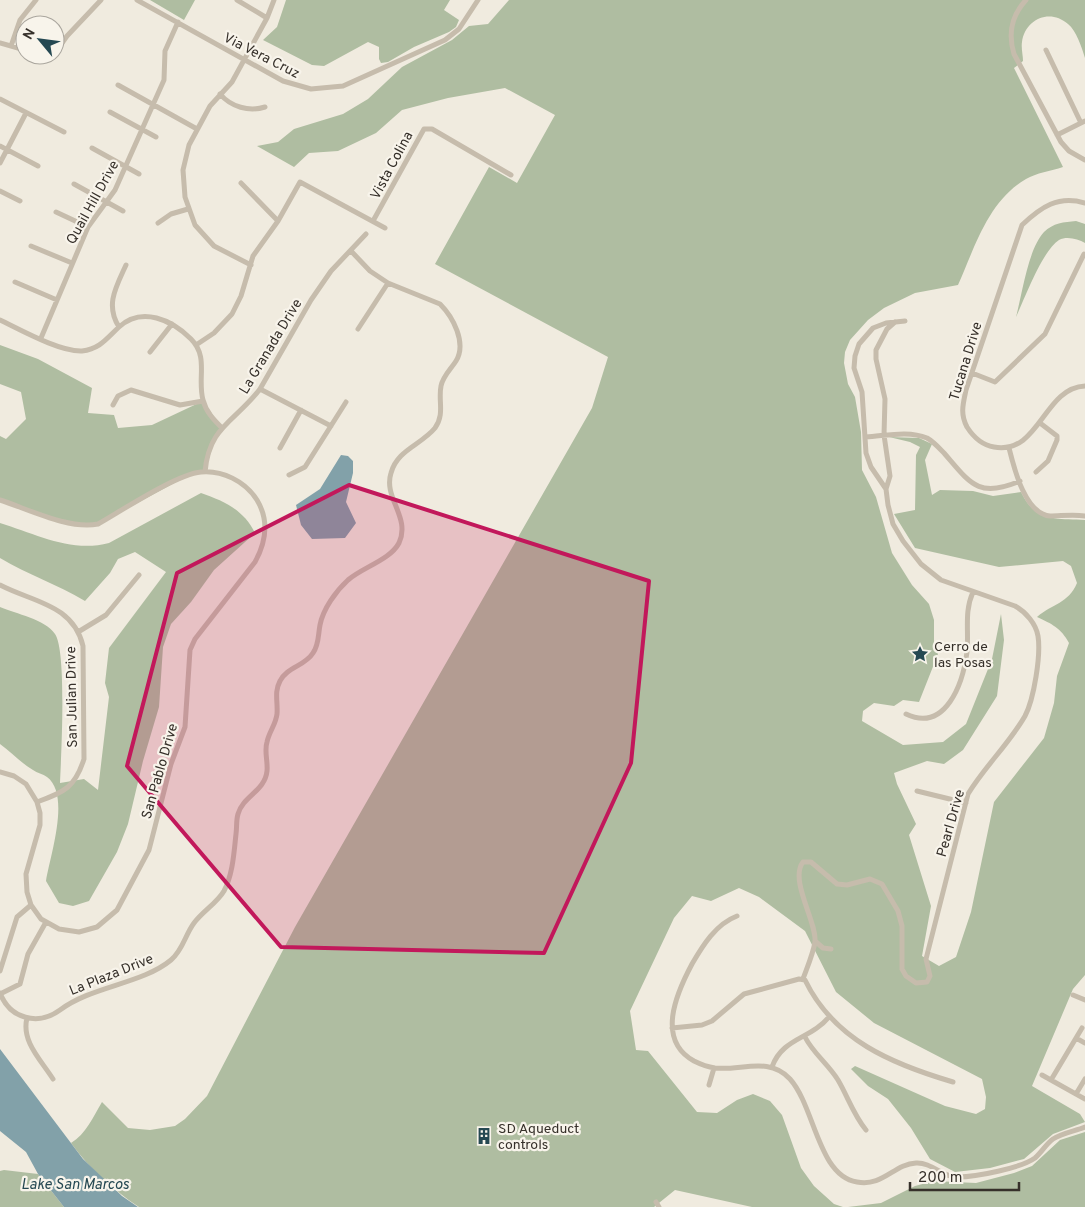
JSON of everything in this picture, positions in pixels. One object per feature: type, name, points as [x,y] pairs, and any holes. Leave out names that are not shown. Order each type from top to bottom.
[{"type":"street","points":[[11,46],[20,20],[36,0]]},
{"type":"street","points":[[65,39],[101,0]]},
{"type":"street","name":"Via Vera Cruz","points":[[137,0],[294,86],[311,89],[344,86],[445,40],[459,29],[478,0]]},
{"type":"street","points":[[237,0],[267,18]]},
{"type":"street","points":[[250,265],[214,246],[195,225],[185,197],[183,170],[189,146],[197,129],[210,106],[232,82],[267,18],[274,0]]},
{"type":"street","points":[[1026,0],[1013,21],[1012,45],[1016,58],[1057,135],[1067,149],[1085,160]]},
{"type":"street","name":"Quail Hill Drive","points":[[41,338],[88,227],[106,202],[125,166],[164,80],[165,51],[178,22]]},
{"type":"street","points":[[0,43],[15,47]]},
{"type":"street","points":[[1046,50],[1083,122],[1057,135]]},
{"type":"street","points":[[118,85],[197,129]]},
{"type":"street","points":[[220,94],[234,105],[245,109],[265,107]]},
{"type":"street","points":[[0,99],[64,132]]},
{"type":"street","points":[[110,112],[156,137]]},
{"type":"street","points":[[0,163],[26,113]]},
{"type":"street","name":"Vista Colina","points":[[373,221],[424,129],[432,129],[511,175]]},
{"type":"street","points":[[0,146],[38,166]]},
{"type":"street","points":[[92,148],[139,174]]},
{"type":"street","points":[[196,345],[214,333],[232,314],[241,296],[250,265],[259,246],[278,221],[300,182],[385,228]]},
{"type":"street","points":[[241,183],[278,221]]},
{"type":"street","points":[[74,184],[123,211]]},
{"type":"street","points":[[0,191],[20,201]]},
{"type":"street","name":"Tucana Drive","points":[[1009,448],[992,447],[980,442],[965,423],[962,407],[972,373],[1022,225],[1036,212],[1051,203],[1063,200],[1085,203]]},
{"type":"street","points":[[158,223],[172,214],[188,209]]},
{"type":"street","points":[[56,212],[88,227]]},
{"type":"street","name":"La Granada Drive","points":[[205,472],[208,449],[222,428],[251,402],[311,300],[331,271],[366,234]]},
{"type":"street","points":[[31,246],[72,263]]},
{"type":"street","name":"La Plaza Drive","points":[[27,1018],[42,1018],[54,1014],[76,1000],[158,968],[172,959],[182,948],[193,925],[221,896],[229,881],[238,814],[243,804],[264,783],[267,771],[266,747],[276,718],[277,688],[280,681],[291,669],[302,664],[314,653],[322,618],[343,586],[364,569],[388,554],[398,543],[403,523],[392,500],[389,485],[390,474],[397,460],[430,433],[438,422],[442,410],[440,393],[442,380],[457,359],[460,345],[458,333],[446,310],[440,304],[388,283],[370,271],[350,252]]},
{"type":"street","points":[[972,373],[995,382],[1045,334],[1084,254]]},
{"type":"street","points":[[119,327],[113,314],[112,301],[126,266]]},
{"type":"street","points":[[16,282],[57,300]]},
{"type":"street","points":[[358,329],[388,283]]},
{"type":"street","points":[[0,320],[64,348],[82,351],[100,346],[119,327],[138,317],[152,316],[172,324],[196,345],[202,361],[201,389],[203,401],[209,414],[222,428]]},
{"type":"street","points":[[886,489],[871,467],[866,453],[862,392],[854,368],[856,350],[873,328],[905,321]]},
{"type":"street","name":"Pearl Drive","points":[[815,941],[801,887],[800,867],[804,862],[813,863],[837,884],[847,886],[870,879],[882,884],[900,917],[904,974],[916,983],[927,982],[930,976],[926,959],[968,794],[980,775],[1017,730],[1026,713],[1038,648],[1038,634],[1021,609],[941,580],[921,564],[893,524],[886,489],[890,476],[884,435],[885,399],[876,360],[876,350],[887,329],[894,322]]},
{"type":"street","points":[[150,352],[172,324]]},
{"type":"street","points":[[1085,386],[1072,388],[1062,394],[1040,424],[1022,442],[1009,448],[1020,481],[1029,502],[1036,511],[1048,516],[1085,516]]},
{"type":"street","points":[[260,389],[332,426]]},
{"type":"street","points":[[113,406],[118,396],[131,390],[180,405],[203,401]]},
{"type":"street","points":[[289,475],[305,467],[346,402]]},
{"type":"street","points":[[280,448],[301,410]]},
{"type":"street","points":[[1036,472],[1048,461],[1057,440],[1057,436],[1040,424]]},
{"type":"street","points":[[866,437],[909,434],[930,440],[975,487],[988,490],[1003,488],[1020,481]]},
{"type":"street","name":"San Pablo Drive","points":[[0,500],[71,524],[89,526],[98,524],[181,478],[205,472],[218,473],[232,478],[245,486],[254,497],[263,514],[265,526],[261,550],[255,562],[195,639],[190,650],[185,727],[171,764],[149,850],[117,910],[97,927],[79,932],[59,929],[46,922],[31,905]]},
{"type":"street","points":[[78,632],[106,615],[139,575]]},
{"type":"street","name":"San Julian Drive","points":[[0,585],[54,607],[67,616],[78,632],[83,646],[84,759],[78,776],[68,788],[37,802]]},
{"type":"street","points":[[906,714],[919,720],[931,719],[944,711],[949,704],[962,673],[966,654],[966,611],[973,592]]},
{"type":"street","points":[[0,772],[14,776],[26,784],[37,802],[40,825],[26,880],[31,905],[16,917],[0,972]]},
{"type":"street","points":[[917,791],[966,803]]},
{"type":"street","points":[[737,916],[726,920],[713,933],[692,964],[676,1002],[672,1028],[676,1046],[686,1056],[700,1064],[714,1068],[760,1065],[772,1067],[789,1078],[800,1092],[832,1167],[842,1176],[856,1182],[871,1183],[884,1179],[905,1165],[918,1163],[950,1176],[971,1176],[1025,1163],[1035,1158],[1054,1139],[1085,1127]]},
{"type":"street","points":[[46,922],[31,948],[20,984],[0,994],[8,1007],[27,1018],[24,1029],[26,1037],[54,1079]]},
{"type":"street","points":[[803,979],[815,941],[823,948],[831,949]]},
{"type":"street","points":[[672,1028],[702,1025],[712,1021],[744,994],[803,979]]},
{"type":"street","points":[[803,979],[829,1017],[843,1032],[879,1055],[953,1082]]},
{"type":"street","points":[[1073,995],[1085,1000]]},
{"type":"street","points":[[772,1067],[776,1057],[783,1048],[822,1026],[829,1017]]},
{"type":"street","points":[[1051,1080],[1082,1028]]},
{"type":"street","points":[[805,1037],[810,1047],[838,1080],[850,1106],[866,1130]]},
{"type":"street","points":[[1076,1038],[1085,1042]]},
{"type":"street","points":[[709,1085],[714,1068]]},
{"type":"street","points":[[1042,1076],[1085,1099]]},
{"type":"street","points":[[1076,1094],[1085,1079]]},
{"type":"highlighted area","points":[[349,485],[649,581],[631,763],[544,953],[281,947],[127,766],[177,573]]},
{"type":"green space","points":[[150,0],[195,0],[184,20]]},
{"type":"green space","points":[[286,0],[450,0],[444,10],[459,20],[456,27],[449,32],[414,47],[388,62],[381,63],[379,47],[368,42],[324,66],[312,65],[263,40],[277,27]]},
{"type":"green space","points":[[509,0],[1085,0],[1085,58],[1074,30],[1061,19],[1046,17],[1039,18],[1028,27],[1022,42],[1023,61],[1014,68],[1063,167],[1026,179],[1013,188],[1002,200],[984,226],[958,285],[915,293],[884,308],[868,320],[850,340],[845,352],[844,363],[848,384],[855,397],[861,432],[862,470],[876,497],[892,553],[912,585],[929,604],[934,620],[934,644],[938,654],[919,702],[903,700],[894,706],[874,703],[863,711],[862,721],[903,745],[943,742],[966,724],[992,659],[1001,614],[1004,640],[997,696],[963,750],[944,764],[927,761],[894,773],[897,784],[916,824],[909,835],[931,906],[922,956],[939,966],[956,957],[971,912],[994,802],[1044,738],[1054,703],[1057,676],[1069,643],[1056,627],[1037,617],[1065,599],[1077,583],[1071,566],[1063,561],[999,567],[915,548],[894,514],[915,510],[916,455],[920,447],[910,442],[889,437],[919,438],[932,444],[925,460],[932,495],[940,490],[973,491],[993,496],[1021,492],[1033,509],[1040,514],[1047,517],[1085,520],[1085,975],[1073,989],[1032,1086],[1080,1114],[1085,1122],[1053,1134],[1024,1159],[990,1168],[955,1172],[930,1159],[911,1128],[888,1099],[868,1086],[851,1069],[855,1066],[945,1106],[976,1114],[985,1109],[986,1097],[982,1079],[874,1023],[836,992],[805,931],[759,897],[739,888],[711,901],[692,896],[674,918],[630,1011],[636,1050],[648,1051],[697,1112],[717,1113],[737,1100],[753,1094],[770,1101],[782,1115],[801,1168],[814,1186],[834,1204],[843,1207],[752,1207],[675,1190],[654,1207],[139,1207],[102,1178],[71,1143],[85,1130],[102,1102],[128,1128],[150,1130],[175,1126],[185,1119],[207,1096],[295,927],[592,408],[608,357],[435,264],[489,167],[517,183],[555,115],[505,88],[448,98],[402,110],[376,133],[338,151],[309,153],[294,167],[257,146],[278,142],[294,129],[343,114],[368,99],[402,67],[452,40],[469,26],[488,24]]},
{"type":"green space","points":[[1076,221],[1085,224],[1085,243],[1076,239],[1065,238],[1059,240],[1053,246],[1040,264],[1016,317],[1026,273],[1038,240],[1044,232],[1055,225]]},
{"type":"green space","points":[[0,345],[38,359],[92,388],[88,413],[114,415],[118,428],[152,425],[203,401],[222,428],[216,435],[205,472],[189,475],[104,521],[80,526],[0,500],[0,436],[6,439],[26,419],[21,392],[0,384]]},
{"type":"green space","points":[[201,493],[218,499],[239,512],[255,533],[214,570],[191,602],[171,624],[163,647],[159,707],[143,761],[128,824],[117,852],[89,901],[73,906],[59,903],[46,881],[57,826],[58,797],[54,786],[47,777],[29,767],[0,744],[0,607],[30,617],[44,624],[55,634],[59,644],[62,682],[60,783],[84,779],[98,790],[109,697],[105,683],[109,648],[166,572],[135,552],[118,559],[110,573],[85,601],[0,558],[0,523],[67,544],[81,546],[109,543]]},
{"type":"green space","points":[[1085,1132],[1085,1207],[848,1207],[881,1203],[915,1186],[934,1181],[976,1183],[1014,1173],[1032,1166],[1060,1140]]},
{"type":"green space","points":[[0,1171],[38,1174],[64,1207],[0,1207]]},
{"type":"water","points":[[341,455],[348,456],[353,461],[353,473],[346,502],[356,523],[345,538],[312,539],[301,525],[296,505],[320,489]]},
{"type":"water","name":"Lake San Marcos","points":[[0,1049],[83,1159],[122,1196],[138,1207],[64,1207],[38,1174],[26,1152],[0,1131]]},
{"type":"place","name":"Cerro de las Posas","points":[[920,654]]},
{"type":"place","name":"SD Aqueduct controls","points":[[484,1136]]}]
